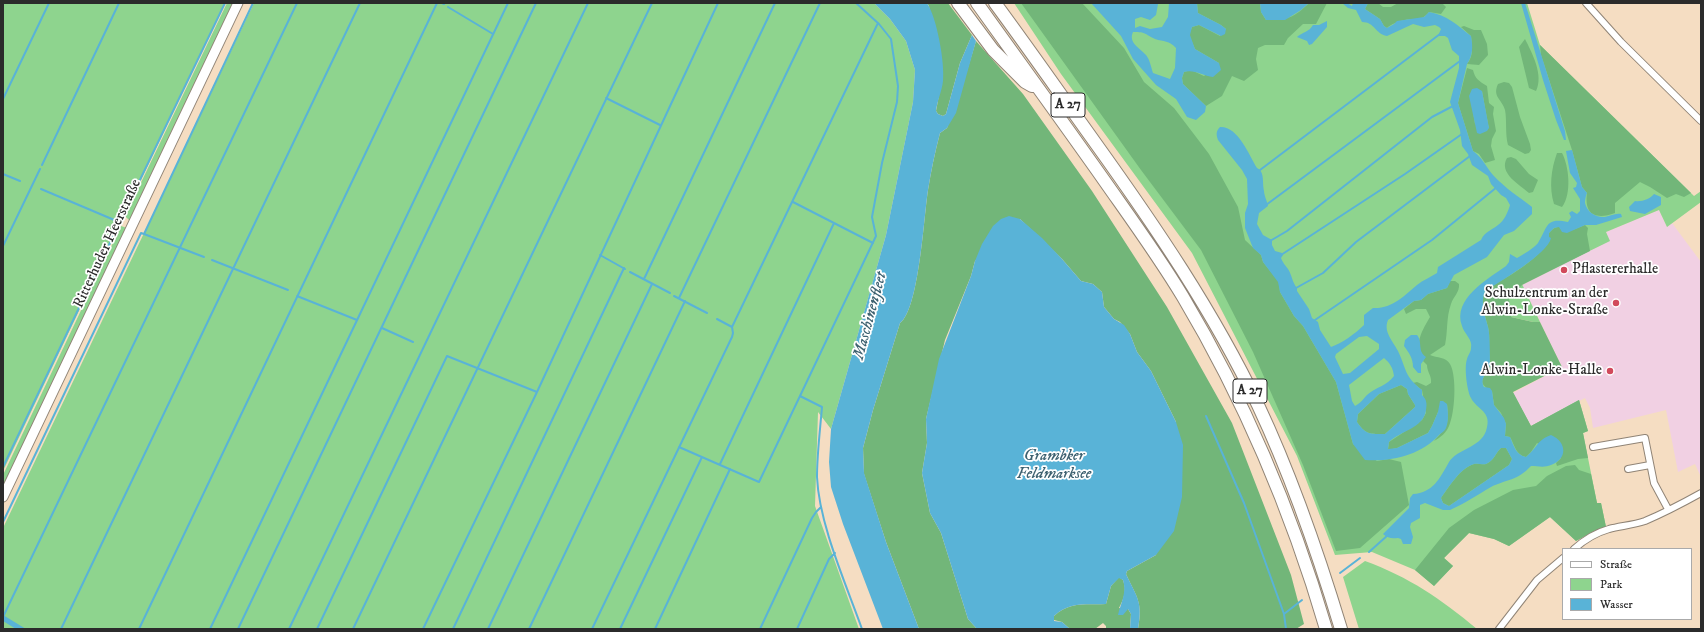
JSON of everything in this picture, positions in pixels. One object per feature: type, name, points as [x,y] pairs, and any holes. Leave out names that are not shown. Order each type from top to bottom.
[{"type":"highway","points":[[958,3],[994,50],[1024,82],[1039,89]]},
{"type":"highway","name":"A 27","points":[[977,3],[1148,243],[1182,295],[1206,338],[1245,413],[1266,460],[1291,522],[1314,587],[1326,629]]},
{"type":"highway","name":"A 27","points":[[995,3],[1158,232],[1194,287],[1219,330],[1258,406],[1279,453],[1305,517],[1341,629]]},
{"type":"highway","points":[[1002,3],[1012,19],[1019,35]]},
{"type":"main road","name":"Ritterhuder Heerstraße","points":[[3,497],[238,3]]},
{"type":"street","points":[[1586,3],[1621,42],[1701,122]]},
{"type":"street","points":[[1593,447],[1645,438],[1654,484],[1668,509]]},
{"type":"street","points":[[1628,469],[1650,465]]},
{"type":"street","points":[[1575,548],[1598,533],[1610,529],[1629,526],[1646,520],[1701,493]]},
{"type":"street","points":[[1499,629],[1537,580],[1562,559]]},
{"type":"shaded area","name":"Schulzentrum an der Alwin-Lonke-Straße","points":[[1659,210],[1667,227],[1672,223],[1701,262],[1701,477],[1695,464],[1678,472],[1666,410],[1593,428],[1590,408],[1585,398],[1531,426],[1513,393],[1562,367],[1522,285],[1609,241],[1606,232]]},
{"type":"green space","points":[[3,3],[225,3],[3,471]]},
{"type":"green space","points":[[227,3],[236,3],[130,221],[125,216]]},
{"type":"green space","points":[[254,3],[874,3],[890,19],[906,41],[915,70],[913,102],[886,235],[831,429],[818,412],[815,506],[859,629],[3,629],[3,528]]},
{"type":"green space","points":[[927,3],[948,3],[972,35],[960,63],[946,114],[943,116],[938,114],[936,111],[939,95],[929,6]]},
{"type":"green space","points":[[1014,3],[1527,3],[1540,45],[1694,196],[1701,191],[1701,202],[1667,227],[1659,210],[1606,232],[1610,241],[1522,284],[1540,322],[1511,317],[1513,393],[1531,426],[1579,400],[1588,431],[1583,433],[1597,503],[1601,503],[1606,527],[1594,531],[1576,541],[1550,517],[1509,546],[1494,539],[1469,533],[1444,558],[1453,566],[1434,586],[1415,570],[1372,552],[1335,555],[1297,456],[1192,253],[1061,74]]},
{"type":"green space","points":[[1021,3],[1082,3],[1124,48],[1144,82],[1174,108],[1209,154],[1238,207],[1245,240],[1261,255],[1263,262],[1279,282],[1280,292],[1294,316],[1303,326],[1336,382],[1353,444],[1377,461],[1389,459],[1401,462],[1409,505],[1360,548],[1336,551],[1303,465],[1253,352],[1201,250],[1141,170]]},
{"type":"green space","points":[[1197,3],[1260,3],[1261,12],[1266,20],[1285,19],[1299,12],[1309,3],[1327,3],[1316,24],[1303,24],[1288,38],[1284,45],[1265,45],[1258,48],[1256,59],[1258,70],[1244,81],[1232,76],[1222,96],[1206,106],[1183,84],[1182,78],[1184,72],[1191,70],[1204,76],[1219,63],[1195,49],[1189,35],[1192,27],[1199,25],[1220,36],[1226,29],[1198,13]]},
{"type":"green space","points":[[1368,3],[1378,3],[1383,7],[1391,7],[1398,3],[1442,3],[1446,7],[1441,14],[1429,12],[1420,19],[1400,21],[1387,28],[1380,19],[1365,9]]},
{"type":"green space","points":[[1464,26],[1474,30],[1481,30],[1487,44],[1488,55],[1479,65],[1467,64],[1472,54],[1472,44],[1471,36],[1461,27]]},
{"type":"green space","points":[[1525,39],[1534,57],[1538,71],[1539,78],[1536,91],[1529,88],[1519,47]]},
{"type":"green space","points":[[976,41],[1023,94],[1092,191],[1167,307],[1232,423],[1291,575],[1304,624],[1296,629],[1138,629],[1140,612],[1138,600],[1126,574],[1127,571],[1156,555],[1176,422],[1151,371],[1137,352],[1130,334],[1104,307],[1102,292],[1093,284],[1081,281],[1062,259],[1020,219],[975,261],[971,276],[945,340],[926,419],[927,443],[922,473],[930,513],[941,533],[968,619],[977,629],[919,629],[886,542],[864,474],[863,448],[900,323],[906,315],[912,300],[920,261],[929,183],[940,133],[947,128]]},
{"type":"green space","points":[[1540,45],[1691,193],[1684,197],[1676,194],[1667,198],[1640,182],[1615,203],[1615,213],[1602,216],[1593,214],[1587,206],[1587,193],[1582,187],[1572,150],[1541,55]]},
{"type":"green space","points":[[1467,68],[1473,70],[1478,80],[1487,86],[1489,103],[1494,107],[1493,114],[1496,131],[1492,139],[1491,146],[1495,160],[1485,163],[1479,154],[1473,151],[1458,103]],"holes":[[[1482,91],[1489,128],[1475,124],[1473,111]]]},
{"type":"green space","points":[[1504,82],[1509,83],[1512,87],[1520,117],[1530,144],[1531,150],[1529,153],[1525,154],[1508,145],[1505,110],[1496,92],[1498,84]]},
{"type":"green space","points":[[1557,153],[1562,153],[1568,172],[1567,195],[1562,207],[1554,204],[1552,198],[1552,172]]},
{"type":"green space","points":[[1511,157],[1516,159],[1529,174],[1538,180],[1533,192],[1529,193],[1508,174],[1505,169],[1505,163],[1507,158]]},
{"type":"green space","points":[[1585,225],[1588,228],[1587,234],[1590,251],[1522,285],[1509,298],[1511,317],[1540,322],[1562,367],[1513,392],[1531,426],[1579,400],[1588,431],[1583,433],[1588,458],[1578,459],[1557,466],[1556,463],[1561,458],[1537,443],[1526,457],[1518,452],[1510,437],[1505,436],[1506,424],[1501,413],[1494,405],[1492,391],[1483,384],[1482,381],[1490,364],[1489,332],[1483,309],[1483,296],[1484,291],[1533,259],[1542,250],[1547,242],[1549,233],[1554,228],[1559,227],[1570,231]]},
{"type":"green space","points":[[121,226],[127,228],[3,493],[3,475]]},
{"type":"green space","points":[[1450,281],[1455,281],[1459,284],[1459,287],[1449,309],[1445,345],[1430,355],[1446,360],[1450,364],[1454,377],[1453,413],[1449,426],[1443,435],[1434,441],[1445,428],[1448,416],[1447,404],[1438,412],[1428,433],[1397,448],[1388,450],[1389,442],[1422,420],[1426,413],[1422,390],[1413,383],[1417,382],[1426,386],[1431,383],[1427,365],[1423,361],[1425,357],[1419,348],[1420,337],[1430,317],[1426,309],[1416,309],[1406,314],[1404,309],[1414,301],[1421,300],[1428,294],[1447,288]]},
{"type":"green space","points":[[1401,385],[1407,389],[1415,407],[1385,434],[1372,434],[1366,432],[1357,422],[1358,414],[1379,394]]},
{"type":"green space","points":[[1501,448],[1506,448],[1512,459],[1509,465],[1449,506],[1443,503],[1441,498],[1451,483],[1464,469],[1474,464],[1489,463]]},
{"type":"green space","points":[[1575,465],[1579,470],[1591,474],[1597,503],[1601,503],[1606,527],[1594,531],[1576,541],[1550,517],[1509,546],[1494,539],[1469,533],[1444,558],[1453,566],[1434,586],[1415,570],[1449,528],[1474,510],[1513,490],[1536,486],[1547,476],[1566,466]]},
{"type":"green space","points":[[1365,561],[1396,574],[1424,590],[1477,629],[1359,629],[1343,577]]},
{"type":"green space","points":[[1119,577],[1123,580],[1125,591],[1124,598],[1119,608],[1128,609],[1131,614],[1130,629],[1106,629],[1106,626],[1103,623],[1095,629],[1070,629],[1062,622],[1054,620],[1054,616],[1060,611],[1072,606],[1085,604],[1106,604],[1111,586]]},
{"type":"water","name":"Maschinenfleet","points":[[874,3],[927,3],[931,10],[937,30],[943,63],[942,88],[936,111],[938,114],[943,116],[946,114],[960,63],[972,35],[976,41],[956,113],[947,128],[940,133],[929,183],[920,261],[912,300],[906,315],[900,323],[863,448],[864,473],[886,542],[919,629],[883,629],[843,524],[831,487],[829,462],[831,429],[886,235],[913,102],[915,70],[906,41],[890,19]]},
{"type":"water","points":[[1091,3],[1156,3],[1158,4],[1156,15],[1150,20],[1141,17],[1135,19],[1135,28],[1140,26],[1150,29],[1162,27],[1168,17],[1169,3],[1197,3],[1198,13],[1226,29],[1225,34],[1221,36],[1199,25],[1192,27],[1190,35],[1195,49],[1219,63],[1221,70],[1213,77],[1191,71],[1184,72],[1182,78],[1183,84],[1206,106],[1205,112],[1196,120],[1187,117],[1176,99],[1156,85],[1133,59],[1121,36]],"holes":[[[1133,32],[1141,32],[1155,39],[1169,42],[1176,48],[1175,68],[1170,79],[1153,73],[1144,52],[1133,42]]]},
{"type":"water","points":[[1260,3],[1309,3],[1285,20],[1266,20],[1261,12]]},
{"type":"water","points":[[1342,3],[1347,3],[1352,6],[1353,3],[1368,3],[1365,9],[1380,19],[1387,28],[1397,21],[1424,17],[1429,12],[1435,13],[1452,21],[1471,36],[1471,54],[1467,64],[1458,103],[1473,151],[1479,156],[1490,172],[1498,180],[1532,207],[1532,214],[1514,231],[1504,235],[1487,257],[1454,275],[1447,288],[1428,294],[1421,300],[1414,301],[1388,320],[1387,328],[1389,336],[1398,351],[1409,377],[1422,390],[1422,395],[1426,400],[1426,410],[1421,421],[1411,429],[1389,442],[1388,449],[1397,448],[1428,433],[1438,412],[1440,401],[1447,404],[1448,416],[1445,430],[1424,448],[1405,456],[1385,460],[1365,460],[1353,444],[1336,382],[1303,326],[1294,316],[1280,292],[1278,282],[1263,262],[1261,255],[1253,248],[1245,228],[1245,213],[1248,204],[1247,179],[1242,170],[1218,140],[1217,131],[1220,127],[1226,128],[1238,136],[1257,168],[1260,170],[1268,206],[1259,213],[1257,224],[1263,235],[1272,240],[1272,245],[1275,251],[1282,253],[1283,255],[1281,258],[1289,271],[1297,291],[1309,309],[1312,318],[1318,322],[1320,330],[1331,347],[1353,335],[1364,325],[1364,315],[1373,308],[1380,308],[1397,301],[1419,283],[1437,273],[1438,267],[1481,240],[1486,233],[1502,221],[1510,205],[1506,198],[1501,195],[1491,184],[1488,176],[1472,165],[1468,154],[1462,146],[1460,130],[1450,102],[1459,68],[1459,56],[1452,50],[1448,38],[1445,36],[1438,36],[1441,29],[1435,25],[1424,27],[1413,24],[1387,36],[1380,33],[1370,24],[1362,22],[1356,10],[1348,8]],"holes":[[[1367,336],[1379,344],[1379,349],[1350,373],[1343,374],[1335,357],[1336,354],[1359,337]],[[1384,358],[1390,364],[1393,371],[1394,376],[1391,379],[1370,392],[1355,406],[1352,401],[1349,385]],[[1401,385],[1407,389],[1408,394],[1415,405],[1415,407],[1385,434],[1366,432],[1357,422],[1358,414],[1379,394]]]},
{"type":"water","points":[[1521,3],[1525,3],[1565,131],[1566,140],[1564,140],[1556,120]]},
{"type":"water","points":[[1327,21],[1327,27],[1312,44],[1309,45],[1307,41],[1297,37],[1308,31],[1313,25],[1319,25]]},
{"type":"water","points":[[1477,88],[1482,91],[1489,128],[1487,131],[1480,134],[1477,133],[1469,96],[1472,89]]},
{"type":"water","points":[[1572,150],[1582,187],[1587,193],[1585,203],[1590,212],[1602,217],[1621,214],[1622,217],[1596,225],[1585,225],[1567,233],[1562,232],[1559,227],[1554,228],[1549,233],[1549,237],[1551,238],[1548,245],[1522,267],[1485,291],[1483,300],[1489,334],[1490,364],[1483,378],[1483,384],[1484,387],[1490,388],[1492,391],[1494,405],[1504,418],[1506,424],[1505,436],[1510,437],[1518,452],[1526,457],[1543,439],[1551,435],[1563,446],[1563,455],[1557,462],[1551,465],[1543,467],[1531,466],[1516,477],[1491,487],[1450,510],[1443,510],[1425,503],[1420,505],[1420,518],[1411,523],[1410,527],[1413,537],[1411,544],[1403,544],[1401,539],[1390,538],[1383,534],[1409,508],[1410,498],[1413,494],[1426,491],[1431,488],[1439,479],[1449,462],[1457,454],[1474,445],[1483,437],[1488,424],[1486,415],[1471,398],[1467,385],[1466,363],[1471,351],[1471,342],[1462,326],[1460,316],[1462,307],[1474,291],[1506,266],[1509,262],[1510,254],[1517,258],[1538,243],[1551,222],[1568,222],[1571,217],[1569,213],[1572,211],[1577,214],[1580,211],[1580,199],[1573,188],[1576,187],[1577,183],[1570,173],[1566,151]],"holes":[[[1501,448],[1506,448],[1512,459],[1509,465],[1449,506],[1443,503],[1441,498],[1455,478],[1464,469],[1474,464],[1489,463]]]},
{"type":"water","points":[[1654,194],[1661,197],[1661,205],[1645,214],[1630,211],[1629,207],[1635,201],[1646,200]]},
{"type":"water","name":"Grambker Feldmarksee","points":[[1009,216],[1020,219],[1042,238],[1081,281],[1093,284],[1102,292],[1104,307],[1114,319],[1124,325],[1130,334],[1137,352],[1151,371],[1176,422],[1183,445],[1182,497],[1174,531],[1156,555],[1127,571],[1126,574],[1138,600],[1140,612],[1138,629],[1130,629],[1131,614],[1128,609],[1123,615],[1118,615],[1124,589],[1123,580],[1119,578],[1111,586],[1106,604],[1085,604],[1072,606],[1060,611],[1054,616],[1054,621],[1062,622],[1070,629],[977,629],[968,619],[941,533],[930,513],[922,473],[927,443],[926,419],[939,359],[982,244],[993,226],[1001,219]]},
{"type":"water","points":[[1411,335],[1417,335],[1423,355],[1426,357],[1421,364],[1421,373],[1418,373],[1413,367],[1409,353],[1404,346],[1405,340]]},
{"type":"water","points":[[3,615],[26,629],[16,629],[3,621]]},
{"type":"waterway","points":[[3,99],[49,3]]},
{"type":"waterway","points":[[42,165],[119,3]]},
{"type":"waterway","points":[[124,213],[225,3]]},
{"type":"waterway","points":[[3,522],[141,233],[144,234],[253,3]]},
{"type":"waterway","points":[[3,617],[297,3]]},
{"type":"waterway","points":[[61,629],[360,3]]},
{"type":"waterway","points":[[139,629],[437,3]]},
{"type":"waterway","points":[[210,629],[508,3]]},
{"type":"waterway","points":[[238,629],[536,3]]},
{"type":"waterway","points":[[289,629],[588,3]]},
{"type":"waterway","points":[[353,629],[652,3]]},
{"type":"waterway","points":[[423,629],[537,392],[718,3]]},
{"type":"waterway","points":[[644,279],[775,3]]},
{"type":"waterway","points":[[679,298],[820,3]]},
{"type":"waterway","points":[[856,3],[879,24],[891,39],[898,86],[897,102],[882,163],[872,217],[876,236],[800,396],[822,407],[817,468],[819,495],[834,554],[862,629]]},
{"type":"waterway","points":[[448,7],[493,34]]},
{"type":"waterway","points":[[592,629],[732,337],[732,327],[878,23]]},
{"type":"waterway","points":[[1260,170],[1440,34]]},
{"type":"waterway","points":[[1266,205],[1460,61]]},
{"type":"waterway","points":[[606,98],[660,125]]},
{"type":"waterway","points":[[1270,241],[1287,231],[1432,117],[1453,106]]},
{"type":"waterway","points":[[1281,255],[1405,174],[1462,134]]},
{"type":"waterway","points":[[1296,288],[1323,273],[1356,242],[1470,156]]},
{"type":"waterway","points":[[3,246],[40,169]]},
{"type":"waterway","points":[[3,174],[20,181]]},
{"type":"waterway","points":[[1315,320],[1432,240],[1497,187]]},
{"type":"waterway","points":[[41,189],[119,222]]},
{"type":"waterway","points":[[793,202],[873,243]]},
{"type":"waterway","points":[[3,467],[121,220]]},
{"type":"waterway","points":[[720,464],[834,223]]},
{"type":"waterway","points":[[144,234],[204,257]]},
{"type":"waterway","points":[[600,255],[625,269]]},
{"type":"waterway","points":[[212,260],[288,290]]},
{"type":"waterway","points":[[453,629],[624,268]]},
{"type":"waterway","points":[[630,272],[670,293]]},
{"type":"waterway","points":[[488,629],[652,284]]},
{"type":"waterway","points":[[297,296],[357,320]]},
{"type":"waterway","points":[[674,296],[707,313]]},
{"type":"waterway","points":[[529,629],[685,301]]},
{"type":"waterway","points":[[717,319],[732,327]]},
{"type":"waterway","points":[[382,328],[413,342]]},
{"type":"waterway","points":[[317,629],[447,356],[537,392]]},
{"type":"waterway","points":[[679,447],[759,482],[800,396]]},
{"type":"waterway","points":[[1206,416],[1244,503],[1284,614]]},
{"type":"waterway","points":[[620,629],[702,457]]},
{"type":"waterway","points":[[655,629],[730,469]]},
{"type":"waterway","points":[[760,629],[812,518],[821,507]]},
{"type":"waterway","points":[[1369,552],[1388,535]]},
{"type":"waterway","points":[[797,629],[829,559],[835,553]]},
{"type":"waterway","points":[[1340,573],[1360,558]]},
{"type":"waterway","points":[[1286,629],[1284,614],[1302,600]]},
{"type":"place","name":"Pflastererhalle","points":[[1564,270]]},
{"type":"place","name":"Schulzentrum an der Alwin-Lonke-Straße","points":[[1616,303]]},
{"type":"place","name":"Alwin-Lonke-Halle","points":[[1610,371]]}]
